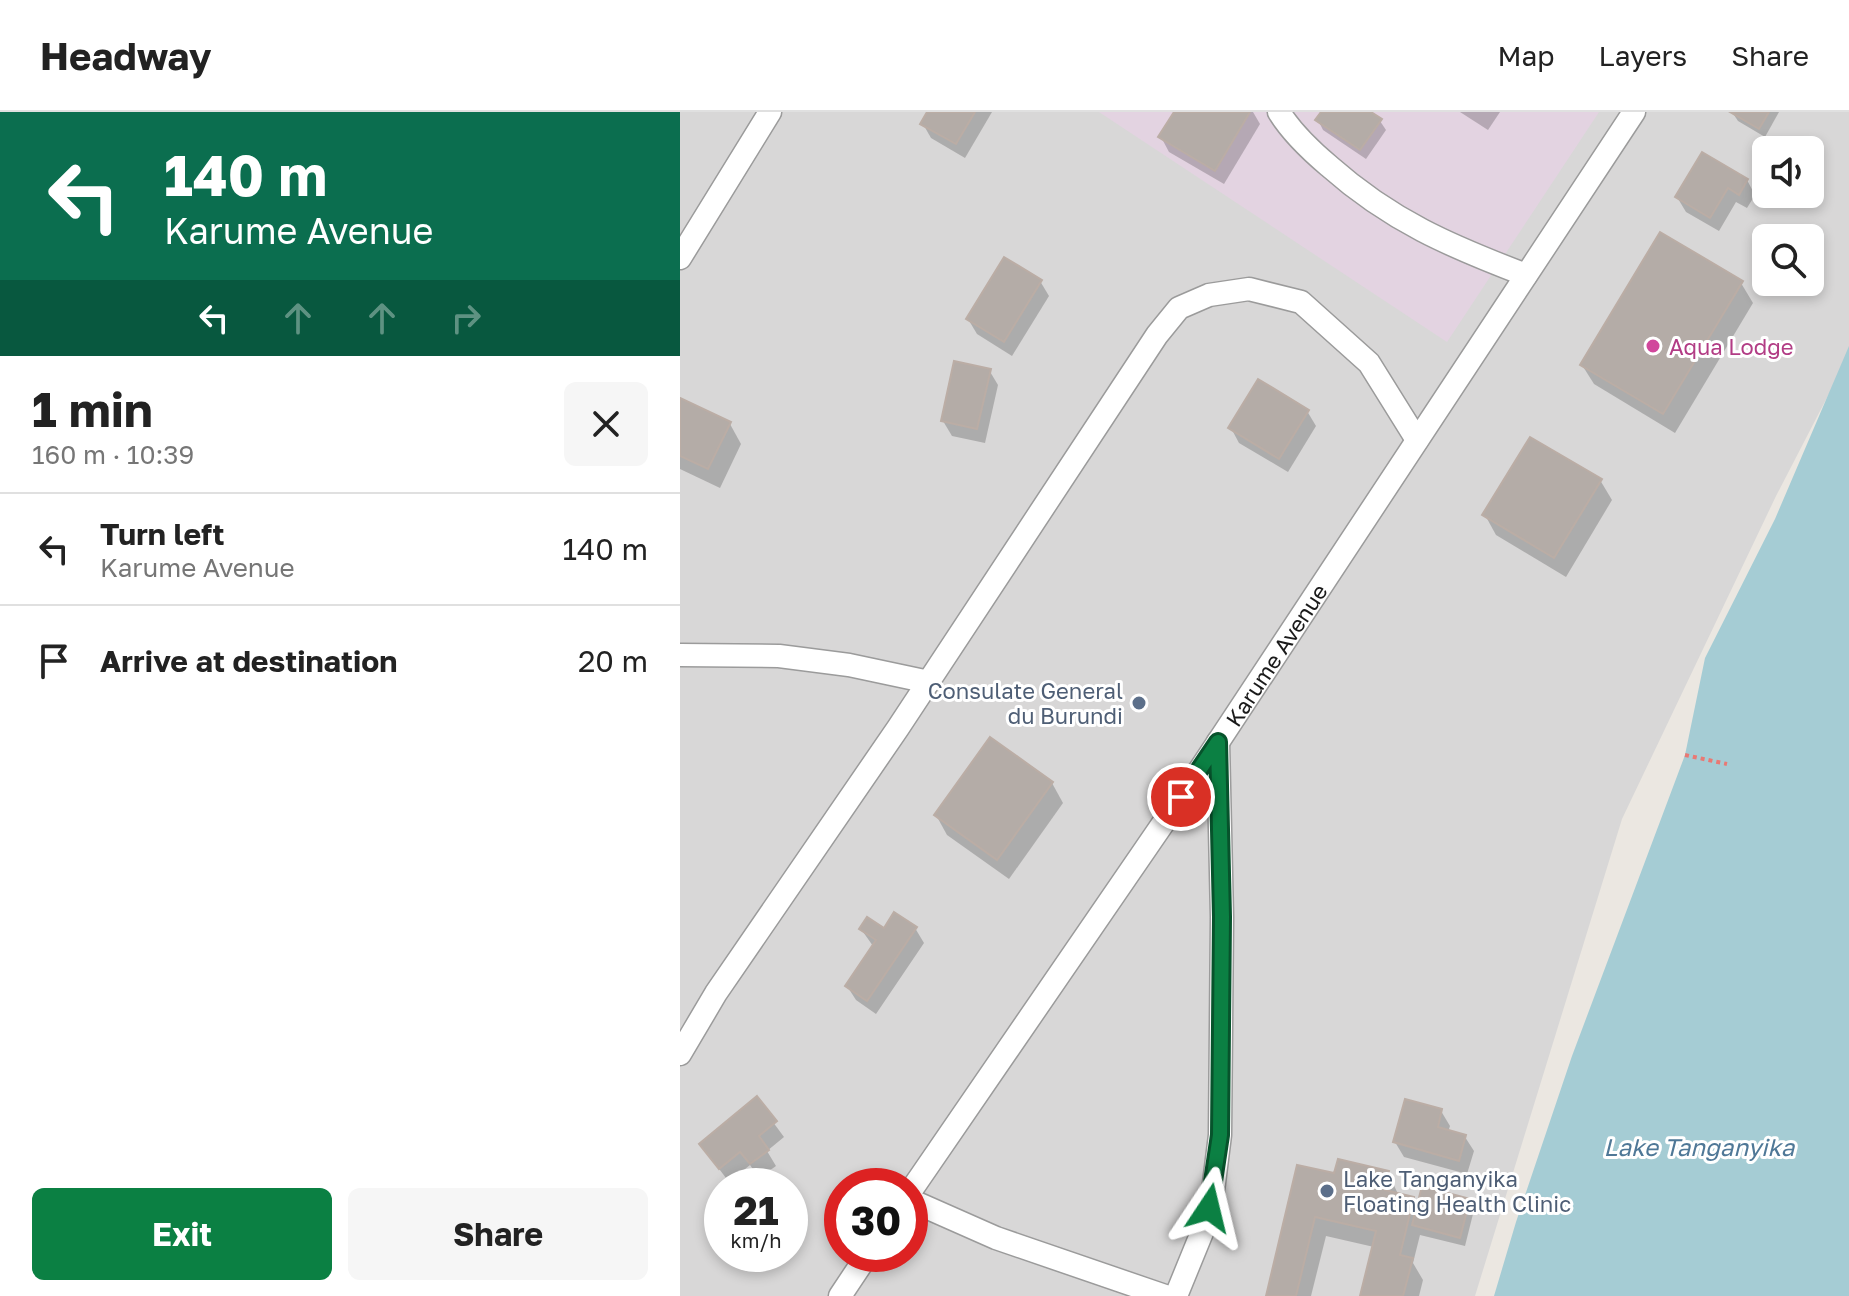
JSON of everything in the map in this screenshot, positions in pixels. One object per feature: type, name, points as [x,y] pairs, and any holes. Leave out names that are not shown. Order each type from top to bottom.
[{"type":"street","points":[[680,258],[770,112]]},
{"type":"street","points":[[1279,112],[1312,152],[1356,191],[1417,230],[1526,275]]},
{"type":"street","name":"Karume Avenue","points":[[926,1168],[1218,742],[1634,112]]},
{"type":"street","points":[[680,1054],[724,981],[929,682],[1142,357],[1179,308],[1209,295],[1249,289],[1301,302],[1369,363],[1417,440]]},
{"type":"street","points":[[680,655],[779,656],[849,665],[929,682]]},
{"type":"street","points":[[1176,1296],[1205,1225],[1220,1135],[1222,917],[1218,742]]},
{"type":"street","points":[[928,1208],[996,1238],[1165,1296]]},
{"type":"street","points":[[840,1296],[856,1272]]},
{"type":"path","points":[[1685,755],[1727,764]]},
{"type":"shaded area","points":[[680,112],[1849,112],[1849,355],[1776,496],[1622,819],[1475,1296],[680,1296]]},
{"type":"shaded area","points":[[1099,112],[1599,112],[1447,342]]},
{"type":"water","name":"Lake Tanganyika","points":[[1849,346],[1849,1296],[1494,1296],[1572,1056],[1685,755],[1705,658],[1775,519]]},
{"type":"building","points":[[927,112],[975,112],[956,144],[920,124]]},
{"type":"building","points":[[1174,112],[1250,112],[1215,171],[1158,137]]},
{"type":"building","points":[[1321,112],[1371,112],[1382,119],[1360,150],[1315,120]]},
{"type":"building","points":[[1730,112],[1769,112],[1759,129]]},
{"type":"building","points":[[1702,152],[1748,179],[1739,195],[1728,188],[1710,218],[1675,197]]},
{"type":"building","points":[[1660,232],[1743,281],[1663,414],[1580,365]]},
{"type":"building","points":[[1004,257],[1042,280],[1004,342],[966,319]]},
{"type":"building","points":[[954,361],[991,369],[977,429],[941,421]]},
{"type":"building","points":[[1258,379],[1309,410],[1279,459],[1228,428]]},
{"type":"building","points":[[680,398],[731,422],[708,469],[680,456]]},
{"type":"building","points":[[1530,437],[1602,479],[1554,558],[1482,515]]},
{"type":"building","points":[[990,737],[1053,782],[997,860],[934,815]]},
{"type":"building","points":[[894,912],[917,927],[867,1001],[845,986],[876,940],[859,929],[867,917],[884,928]]},
{"type":"building","points":[[757,1096],[777,1121],[759,1136],[769,1150],[750,1164],[740,1152],[718,1168],[699,1144]]},
{"type":"building","points":[[1405,1099],[1442,1109],[1438,1127],[1466,1135],[1459,1161],[1393,1142]]},
{"type":"building","points":[[1338,1159],[1389,1171],[1385,1190],[1414,1197],[1400,1255],[1413,1258],[1403,1296],[1360,1296],[1376,1231],[1315,1217],[1296,1296],[1266,1296],[1297,1165],[1334,1173]]},
{"type":"building","points":[[1422,1186],[1470,1199],[1460,1238],[1412,1225]]},
{"type":"place","name":"Aqua Lodge","points":[[1653,346]]},
{"type":"place","name":"Consulate General du Burundi","points":[[1139,703]]},
{"type":"place","name":"Lake Tanganyika Floating Health Clinic","points":[[1327,1191]]},
{"type":"route","points":[[1181,797],[1218,742],[1222,917],[1220,1135],[1209,1208]]}]
